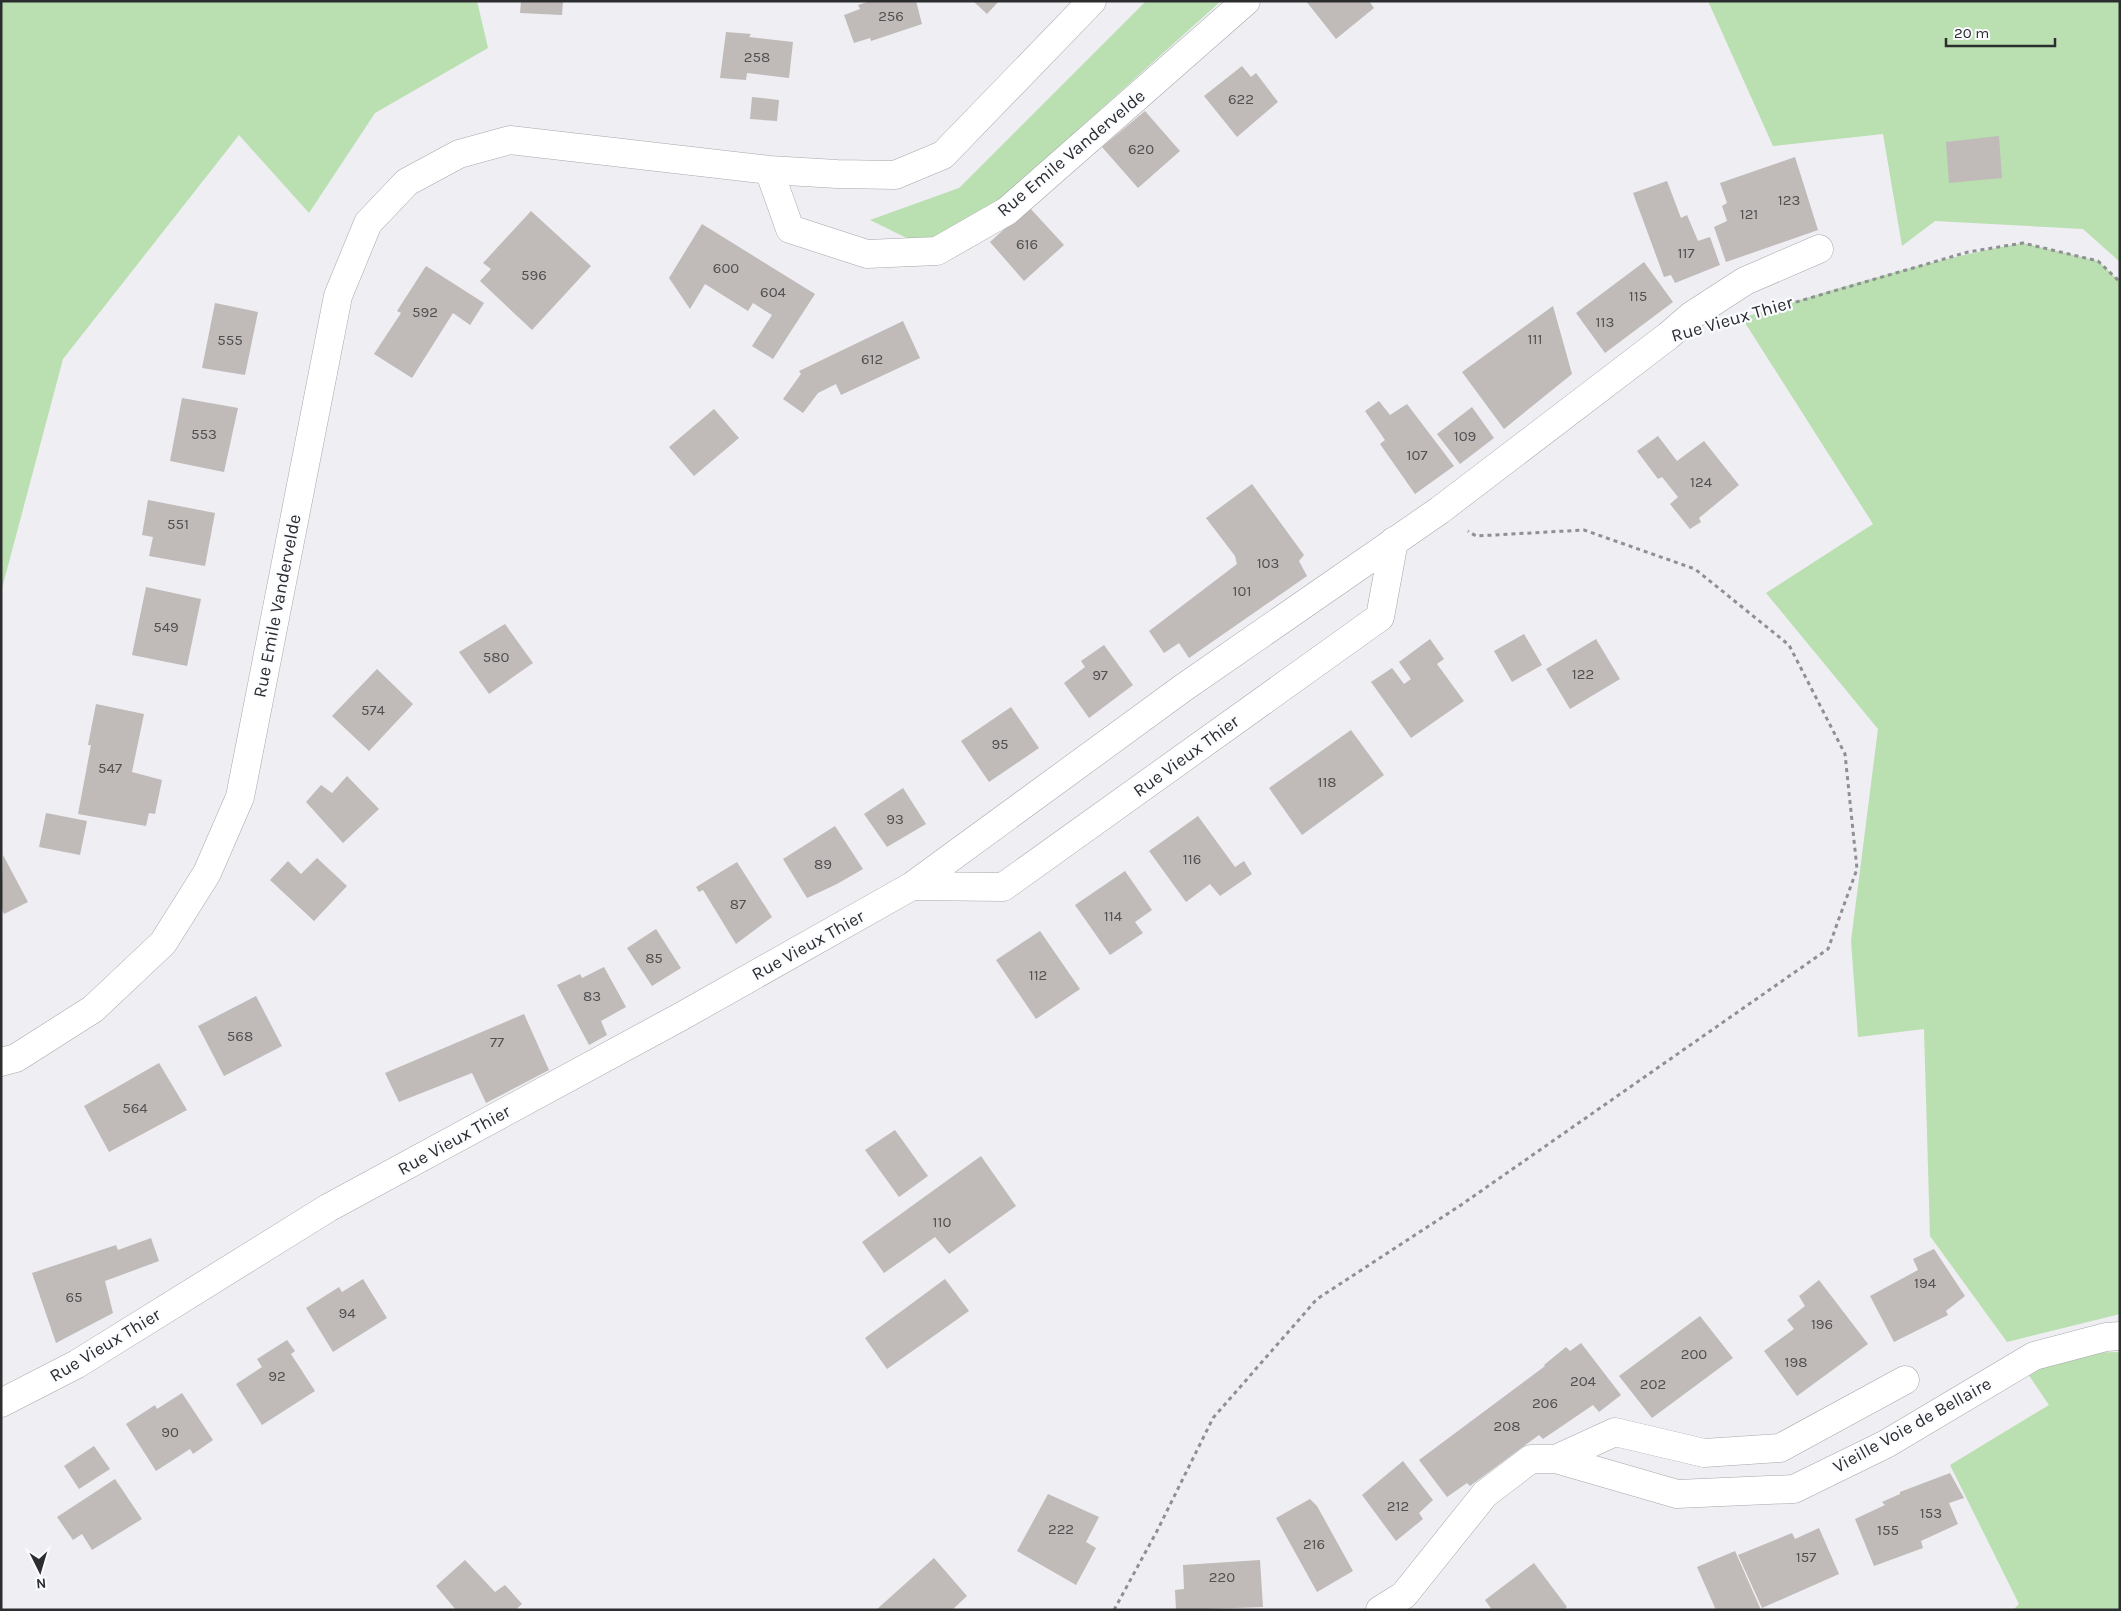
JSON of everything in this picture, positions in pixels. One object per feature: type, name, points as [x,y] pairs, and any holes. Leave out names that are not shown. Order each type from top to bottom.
[{"type":"street","points":[[769,170],[895,175],[943,155],[1092,1]]},
{"type":"street","name":"Rue Emile Vandervelde","points":[[1,1062],[16,1058],[92,1009],[163,943],[207,873],[240,797],[338,296],[368,223],[407,182],[459,154],[510,140],[769,170],[790,229],[868,254],[937,251],[1007,211],[1246,1]]},
{"type":"street","name":"Rue Vieux Thier","points":[[1,1403],[77,1364],[328,1208],[665,1025],[912,886],[1183,688],[1440,510],[1668,336],[1691,316],[1745,280],[1819,248]]},
{"type":"street","name":"Rue Vieux Thier","points":[[912,886],[1003,888],[1380,617],[1394,541]]},
{"type":"street","name":"Vieille Voie de Bellaire","points":[[1380,1610],[1404,1595],[1485,1494],[1531,1458],[1556,1459],[1677,1494],[1794,1489],[1886,1444],[2034,1356],[2106,1337],[2120,1336]]},
{"type":"street","points":[[1556,1459],[1615,1432],[1704,1453],[1780,1448],[1905,1380]]},
{"type":"path","name":"Rue Vieux Thier","points":[[1760,312],[1968,252],[2023,243],[2098,261],[2120,282]]},
{"type":"path","points":[[1114,1610],[1158,1531],[1213,1418],[1318,1299],[1461,1205],[1828,949],[1857,869],[1845,754],[1788,645],[1695,569],[1584,530],[1476,536]]},
{"type":"green space","points":[[1,1],[477,1],[488,48],[375,113],[309,213],[239,135],[63,359],[1,592]]},
{"type":"green space","points":[[1146,1],[1221,1],[975,222],[921,245],[870,220],[959,188]]},
{"type":"green space","points":[[1708,1],[2120,1],[2120,262],[2083,229],[1935,221],[1902,246],[1883,134],[1773,146]]},
{"type":"green space","points":[[2023,243],[2098,261],[2120,282],[2120,1314],[2007,1342],[1930,1236],[1924,1029],[1858,1037],[1851,941],[1878,729],[1766,593],[1873,524],[1742,318],[1846,286],[1917,267]]},
{"type":"green space","points":[[2120,1352],[2120,1610],[2013,1610],[2019,1604],[1950,1465],[2049,1405],[2028,1374],[2081,1353]]},
{"type":"building","points":[[521,1],[563,1],[562,15],[520,13]]},
{"type":"building","points":[[871,1],[916,1],[922,24],[871,41],[870,38],[854,43],[844,15],[860,9],[858,5]]},
{"type":"building","points":[[973,1],[999,1],[987,14]]},
{"type":"building","points":[[1306,1],[1369,1],[1374,8],[1336,39]]},
{"type":"building","points":[[726,32],[751,34],[749,37],[793,42],[789,78],[747,73],[746,80],[720,78]]},
{"type":"building","points":[[1242,66],[1251,77],[1256,73],[1278,102],[1237,137],[1204,96]]},
{"type":"building","points":[[752,97],[779,100],[777,121],[750,119]]},
{"type":"building","points":[[1145,111],[1180,151],[1138,188],[1102,147]]},
{"type":"building","points":[[1999,136],[2002,178],[1949,183],[1946,142]]},
{"type":"building","points":[[1795,157],[1818,230],[1726,262],[1714,227],[1727,221],[1722,206],[1727,203],[1720,183]]},
{"type":"building","points":[[1667,181],[1681,218],[1687,215],[1698,241],[1710,237],[1720,265],[1675,283],[1671,275],[1664,277],[1633,193]]},
{"type":"building","points":[[1029,207],[1064,245],[1024,281],[990,242]]},
{"type":"building","points":[[531,211],[591,266],[532,330],[480,281],[491,269],[483,263]]},
{"type":"building","points":[[702,224],[815,294],[773,359],[752,346],[772,315],[753,303],[748,311],[705,284],[690,309],[669,278]]},
{"type":"building","points":[[1644,262],[1673,302],[1605,353],[1576,313]]},
{"type":"building","points":[[426,266],[484,303],[470,325],[453,313],[412,378],[374,354],[401,313],[397,311]]},
{"type":"building","points":[[215,303],[258,312],[245,375],[202,368]]},
{"type":"building","points":[[1553,306],[1572,374],[1504,429],[1462,372]]},
{"type":"building","points":[[903,321],[920,358],[841,395],[836,384],[818,393],[803,413],[783,399],[801,374],[799,371]]},
{"type":"building","points":[[182,398],[238,408],[224,472],[170,461]]},
{"type":"building","points":[[1379,401],[1390,415],[1407,404],[1454,466],[1415,494],[1380,444],[1385,440],[1365,411]]},
{"type":"building","points":[[1472,407],[1494,438],[1460,464],[1437,434]]},
{"type":"building","points":[[714,409],[739,438],[694,476],[669,447]]},
{"type":"building","points":[[1658,436],[1677,461],[1704,441],[1739,485],[1699,518],[1701,522],[1690,529],[1670,504],[1678,497],[1662,477],[1658,479],[1637,451]]},
{"type":"building","points":[[1252,484],[1304,555],[1299,561],[1307,576],[1189,658],[1179,643],[1164,653],[1149,631],[1237,564],[1235,556],[1206,518]]},
{"type":"building","points":[[148,500],[215,513],[205,566],[149,556],[153,537],[142,535]]},
{"type":"building","points":[[146,587],[201,599],[187,666],[132,655]]},
{"type":"building","points":[[505,624],[533,663],[489,694],[459,652]]},
{"type":"building","points":[[1524,634],[1542,665],[1512,682],[1494,651]]},
{"type":"building","points":[[1430,639],[1444,659],[1437,664],[1464,701],[1411,738],[1371,682],[1392,668],[1404,684],[1411,679],[1399,662]]},
{"type":"building","points":[[1596,639],[1620,679],[1570,709],[1546,669]]},
{"type":"building","points":[[1104,645],[1133,685],[1089,718],[1064,683],[1085,667],[1081,661]]},
{"type":"building","points":[[377,669],[413,704],[369,751],[332,716]]},
{"type":"building","points":[[96,704],[144,714],[132,772],[162,780],[155,814],[149,813],[146,826],[78,814],[91,745],[88,745]]},
{"type":"building","points":[[1011,707],[1039,748],[989,782],[961,741]]},
{"type":"building","points":[[1351,730],[1384,775],[1302,835],[1269,788]]},
{"type":"building","points":[[347,776],[379,809],[343,843],[306,802],[321,785],[332,793]]},
{"type":"building","points":[[903,788],[926,824],[887,847],[864,814]]},
{"type":"building","points":[[46,813],[87,821],[80,855],[39,847]]},
{"type":"building","points":[[1198,816],[1235,867],[1244,861],[1252,874],[1220,896],[1210,884],[1186,902],[1149,851]]},
{"type":"building","points":[[835,826],[863,869],[807,898],[783,859]]},
{"type":"building","points":[[3,855],[28,902],[4,914],[1,908]]},
{"type":"building","points":[[317,858],[347,886],[314,921],[270,880],[288,861],[301,874]]},
{"type":"building","points":[[737,862],[772,917],[736,944],[703,890],[699,892],[696,887]]},
{"type":"building","points":[[1125,871],[1152,910],[1135,922],[1143,933],[1110,955],[1075,905]]},
{"type":"building","points":[[656,929],[681,968],[652,986],[627,948]]},
{"type":"building","points":[[1040,931],[1080,989],[1036,1019],[996,960]]},
{"type":"building","points":[[604,967],[626,1007],[601,1021],[607,1035],[589,1045],[557,985],[580,974],[582,978]]},
{"type":"building","points":[[256,996],[282,1046],[224,1076],[198,1026]]},
{"type":"building","points":[[524,1014],[549,1070],[486,1103],[472,1073],[399,1102],[385,1073]]},
{"type":"building","points":[[159,1063],[187,1110],[109,1152],[84,1106]]},
{"type":"building","points":[[895,1130],[928,1176],[899,1197],[865,1150]]},
{"type":"building","points":[[981,1156],[1016,1206],[949,1254],[935,1237],[884,1273],[862,1242]]},
{"type":"building","points":[[151,1238],[159,1261],[105,1281],[113,1313],[56,1343],[32,1273],[116,1245],[118,1250]]},
{"type":"building","points":[[1934,1249],[1965,1296],[1946,1311],[1948,1315],[1894,1342],[1870,1296],[1918,1270],[1913,1259]]},
{"type":"building","points":[[363,1279],[387,1318],[333,1352],[306,1308],[339,1287],[342,1292]]},
{"type":"building","points":[[945,1279],[969,1311],[887,1369],[865,1338]]},
{"type":"building","points":[[1819,1280],[1868,1344],[1797,1396],[1764,1351],[1794,1329],[1787,1320],[1805,1306],[1799,1296]]},
{"type":"building","points":[[1700,1316],[1733,1358],[1652,1418],[1619,1376]]},
{"type":"building","points":[[287,1340],[295,1351],[291,1354],[315,1391],[262,1425],[236,1384],[262,1367],[257,1359]]},
{"type":"building","points":[[1581,1343],[1621,1395],[1599,1412],[1593,1405],[1543,1439],[1539,1435],[1470,1486],[1467,1483],[1447,1497],[1419,1460],[1545,1366],[1566,1347],[1570,1351]]},
{"type":"building","points":[[182,1393],[213,1440],[193,1454],[190,1449],[156,1471],[126,1424],[155,1405],[157,1409]]},
{"type":"building","points":[[94,1446],[110,1469],[79,1489],[64,1466]]},
{"type":"building","points":[[1403,1461],[1433,1500],[1419,1513],[1423,1519],[1396,1541],[1362,1495]]},
{"type":"building","points":[[1950,1473],[1964,1498],[1949,1503],[1958,1524],[1921,1541],[1923,1548],[1874,1566],[1855,1519],[1885,1505],[1882,1502],[1900,1494],[1900,1492]]},
{"type":"building","points":[[115,1479],[142,1519],[92,1550],[82,1534],[73,1540],[57,1517]]},
{"type":"building","points":[[1048,1494],[1099,1517],[1086,1542],[1096,1548],[1076,1585],[1017,1551]]},
{"type":"building","points":[[1310,1499],[1317,1506],[1353,1571],[1317,1592],[1276,1518]]},
{"type":"building","points":[[1819,1528],[1839,1574],[1762,1608],[1738,1555],[1792,1533],[1795,1539]]},
{"type":"building","points":[[1735,1551],[1761,1610],[1716,1610],[1697,1567]]},
{"type":"building","points":[[934,1558],[967,1596],[952,1610],[876,1610]]},
{"type":"building","points":[[465,1560],[495,1592],[505,1585],[522,1604],[515,1610],[456,1610],[436,1586]]},
{"type":"building","points":[[1260,1560],[1263,1607],[1176,1610],[1175,1590],[1184,1589],[1183,1565]]},
{"type":"building","points":[[1534,1563],[1567,1607],[1563,1610],[1492,1610],[1485,1600]]}]
